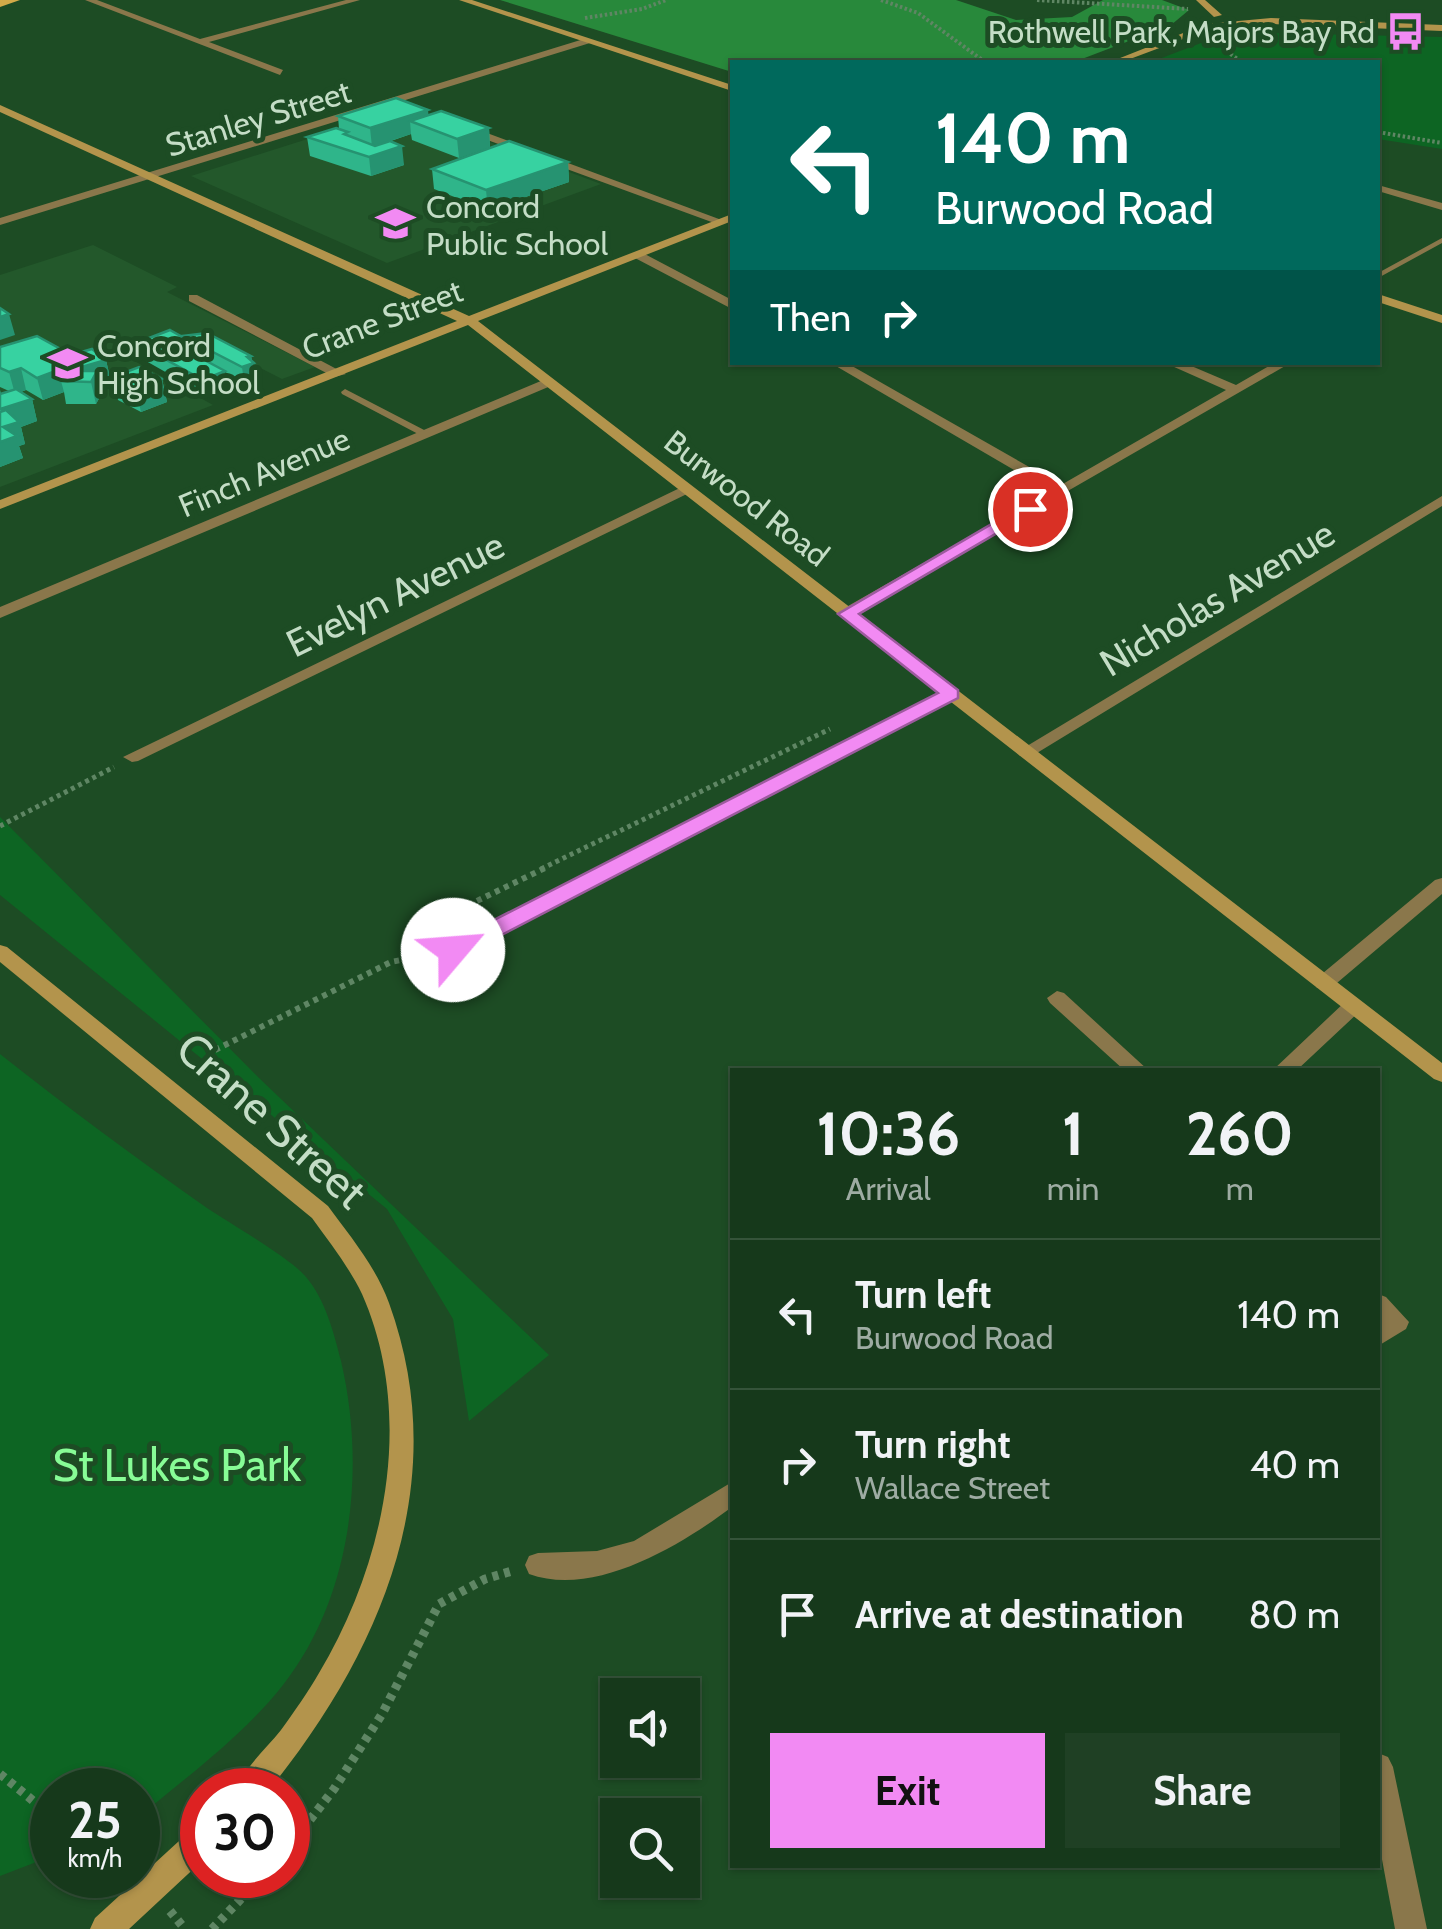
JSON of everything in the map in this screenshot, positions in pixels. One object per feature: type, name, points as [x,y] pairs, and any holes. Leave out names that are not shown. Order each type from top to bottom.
[{"type":"main road","points":[[0,4],[14,0]]},
{"type":"street","points":[[89,0],[280,72]]},
{"type":"street","points":[[199,42],[356,0]]},
{"type":"street","points":[[463,0],[730,87]]},
{"type":"street","points":[[1200,0],[1213,12],[1244,19],[1442,26]]},
{"type":"street","points":[[1209,26],[1203,20],[1213,12]]},
{"type":"street","points":[[1120,60],[1209,26],[1244,19]]},
{"type":"street","name":"Stanley Street","points":[[0,222],[587,41]]},
{"type":"street","points":[[392,102],[405,107]]},
{"type":"street","name":"Burwood Road","points":[[0,108],[471,322],[1442,1074]]},
{"type":"street","points":[[442,120],[726,220]]},
{"type":"street","points":[[1380,189],[1442,207]]},
{"type":"street","name":"Crane Street","points":[[0,505],[726,220]]},
{"type":"street","points":[[639,255],[730,304]]},
{"type":"street","points":[[193,298],[339,374]]},
{"type":"street","points":[[1380,299],[1442,319]]},
{"type":"street","points":[[840,365],[1062,491]]},
{"type":"street","points":[[1176,365],[1237,390]]},
{"type":"street","points":[[847,614],[1281,365]]},
{"type":"street","name":"Finch Avenue","points":[[0,613],[548,382]]},
{"type":"street","name":"Evelyn Avenue","points":[[132,757],[686,489]]},
{"type":"street","name":"Nicholas Avenue","points":[[1026,752],[1442,500]]},
{"type":"street","points":[[453,950],[951,694]]},
{"type":"street","points":[[1324,982],[1442,884]]},
{"type":"street","name":"Crane Street","points":[[0,952],[320,1212],[356,1261],[376,1300],[396,1362],[403,1426],[400,1502],[384,1567],[362,1622],[327,1688],[267,1768]]},
{"type":"street","points":[[1057,998],[1136,1068]]},
{"type":"street","points":[[1286,1068],[1354,1006]]},
{"type":"street","points":[[1380,1306],[1397,1322],[1380,1335]]},
{"type":"street","points":[[538,1564],[579,1567],[612,1563],[675,1534],[730,1494]]},
{"type":"street","points":[[1380,1777],[1411,1929]]},
{"type":"street","points":[[106,1929],[180,1861]]},
{"type":"lane","points":[[1380,275],[1442,240]]},
{"type":"lane","points":[[346,392],[425,434]]},
{"type":"path","points":[[583,18],[642,9],[666,0]]},
{"type":"path","points":[[880,0],[918,13],[982,60]]},
{"type":"path","points":[[1037,0],[1213,12]]},
{"type":"path","points":[[1380,132],[1442,143]]},
{"type":"path","points":[[450,914],[837,726]]},
{"type":"path","points":[[0,826],[132,757]]},
{"type":"path","points":[[214,1050],[391,962],[453,950]]},
{"type":"path","points":[[310,1820],[382,1714],[439,1604],[485,1579],[538,1564]]},
{"type":"path","points":[[0,1774],[30,1798]]},
{"type":"path","points":[[212,1929],[242,1898]]},
{"type":"shaded area","points":[[500,0],[956,0],[1016,20],[1072,17],[1103,0],[1162,0],[1189,10],[1171,25],[1079,60],[730,60],[730,71]]},
{"type":"shaded area","name":"Concord Public School","points":[[402,109],[601,184],[387,263],[191,176]]},
{"type":"shaded area","name":"Concord High School","points":[[93,245],[177,287],[167,292],[315,367],[282,379],[195,335],[129,358],[213,405],[0,487],[0,275]]},
{"type":"green space","points":[[1268,33],[1442,37],[1442,149],[1380,139],[1380,60],[1156,60],[1209,40]]},
{"type":"green space","points":[[0,817],[258,1077],[549,1355],[469,1421],[453,1319],[387,1209],[0,895]]},
{"type":"green space","name":"St Lukes Park","points":[[0,1054],[128,1152],[306,1277],[324,1306],[341,1361],[349,1402],[352,1487],[339,1571],[325,1612],[307,1650],[267,1704],[197,1768],[180,1768],[180,1783],[160,1800],[160,1768],[30,1768],[30,1864],[0,1876]]},
{"type":"building","points":[[396,98],[428,110],[370,128],[338,116]]},
{"type":"building","points":[[441,111],[489,128],[457,139],[410,121]]},
{"type":"building","points":[[336,128],[375,146],[390,141],[402,146],[369,157],[307,137]]},
{"type":"building","points":[[509,141],[568,162],[486,190],[432,169]]},
{"type":"building","points":[[170,330],[184,338],[171,342],[225,371],[203,380],[136,343]]},
{"type":"building","points":[[207,333],[251,356],[247,357],[254,363],[242,367],[182,336]]},
{"type":"building","points":[[37,336],[66,352],[53,357],[69,366],[37,378],[21,368],[9,372],[0,368],[0,347]]},
{"type":"building","points":[[92,349],[106,360],[78,368],[64,357]]},
{"type":"building","points":[[139,367],[162,379],[136,390],[113,377]]},
{"type":"building","points":[[67,371],[97,371],[91,382],[61,381]]},
{"type":"building","points":[[16,389],[32,399],[0,409],[0,394]]},
{"type":"building","points":[[6,410],[19,422],[3,427],[17,436],[0,442],[0,412]]},
{"type":"place","name":"Rothwell Park, Majors Bay Rd","points":[[1405,31]]},
{"type":"place","name":"Concord Public School","points":[[396,224]]},
{"type":"place","name":"Concord High School","points":[[67,363]]},
{"type":"route","points":[[453,950],[951,694],[847,614],[1030,509]]}]
